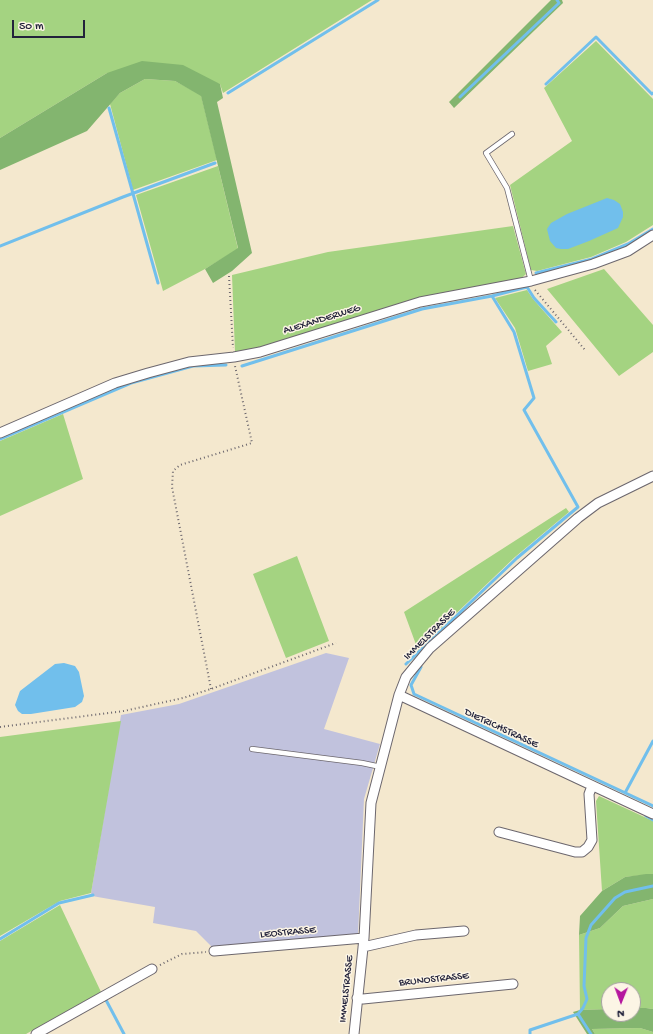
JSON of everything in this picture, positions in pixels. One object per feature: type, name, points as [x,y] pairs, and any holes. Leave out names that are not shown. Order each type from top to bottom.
[{"type":"street","name":"ALEXANDERWEG","points":[[0,433],[115,383],[190,362],[234,357],[260,352],[420,302],[531,281],[600,261],[628,251],[653,235]]},
{"type":"street","name":"IMMELSTRASSE","points":[[354,1034],[364,942],[371,803],[399,695],[406,677],[430,648],[559,533],[598,503],[653,476]]},
{"type":"street","name":"DIETRICHSTRASSE","points":[[399,695],[653,814]]},
{"type":"street","points":[[499,832],[575,852],[582,852],[588,848],[592,840],[589,794],[592,786]]},
{"type":"street","name":"IMMELSTRASSE","points":[[364,942],[416,935],[464,932]]},
{"type":"street","name":"LEOSTRASSE","points":[[214,951],[364,942]]},
{"type":"street","points":[[36,1034],[152,969]]},
{"type":"street","name":"BRUNOSTRASSE","points":[[357,998],[364,999],[513,984]]},
{"type":"lane","points":[[512,134],[486,153],[507,188],[531,281]]},
{"type":"lane","points":[[252,749],[362,763],[380,767]]},
{"type":"path","points":[[211,689],[172,487],[173,471],[180,465],[252,443],[234,357],[228,276]]},
{"type":"path","points":[[531,281],[535,291],[585,350]]},
{"type":"path","points":[[0,727],[124,711],[183,698],[336,643]]},
{"type":"path","points":[[152,969],[182,954],[214,951]]},
{"type":"shaded area","points":[[326,653],[349,658],[324,729],[380,744],[364,799],[358,936],[215,950],[196,931],[153,923],[155,907],[92,896],[91,893],[121,715],[179,704]]},
{"type":"green space","points":[[0,0],[372,0],[223,93],[220,84],[107,73],[0,138]]},
{"type":"green space","points":[[551,0],[562,0],[563,3],[454,108],[449,102]]},
{"type":"green space","points":[[596,41],[653,99],[653,225],[626,242],[591,257],[537,271],[531,270],[510,185],[572,141],[544,88]]},
{"type":"green space","points":[[142,61],[183,65],[220,84],[223,98],[217,102],[252,253],[232,271],[213,283],[205,269],[238,248],[201,96],[175,81],[145,79],[120,93],[87,131],[0,170],[0,138],[107,73]]},
{"type":"green space","points":[[145,79],[175,81],[201,95],[217,160],[133,190],[110,104],[120,93]]},
{"type":"green space","points":[[218,166],[238,249],[205,269],[163,291],[136,195]]},
{"type":"green space","points":[[513,226],[526,274],[517,282],[484,287],[260,349],[235,352],[232,275],[328,252]]},
{"type":"green space","points":[[604,269],[653,325],[653,352],[619,376],[547,289]]},
{"type":"green space","points":[[527,290],[562,332],[546,346],[552,364],[528,371],[515,328],[495,298]]},
{"type":"green space","points":[[63,414],[83,479],[0,516],[0,441]]},
{"type":"green space","points":[[566,508],[569,512],[515,557],[418,650],[404,612]]},
{"type":"green space","points":[[297,556],[329,641],[286,658],[253,574]]},
{"type":"green space","points":[[121,721],[91,893],[60,901],[0,936],[0,737]]},
{"type":"green space","points":[[599,796],[653,821],[653,874],[625,877],[602,891],[596,801]]},
{"type":"green space","points":[[653,874],[653,899],[623,906],[600,928],[579,935],[580,916],[602,891],[625,877]]},
{"type":"green space","points":[[653,899],[653,1009],[641,1008],[641,982],[601,982],[601,1009],[580,1010],[579,935],[600,928],[623,906]]},
{"type":"green space","points":[[60,905],[101,992],[26,1034],[0,1034],[0,941]]},
{"type":"green space","points":[[641,1008],[653,1009],[653,1032],[640,1028],[592,1029],[595,1034],[587,1034],[573,1012],[580,1010],[601,1009],[601,1022],[641,1022]]},
{"type":"green space","points":[[640,1028],[653,1032],[653,1034],[595,1034],[592,1029]]},
{"type":"water","points":[[607,198],[620,204],[623,212],[623,217],[618,228],[568,249],[556,248],[550,241],[547,229],[551,223],[567,214]]},
{"type":"water","points":[[64,663],[75,666],[79,672],[84,696],[82,702],[75,707],[31,714],[22,714],[18,711],[15,705],[20,691],[55,664]]},
{"type":"waterway","points":[[228,93],[378,0]]},
{"type":"waterway","points":[[460,97],[559,3],[557,0]]},
{"type":"waterway","points":[[546,84],[596,37],[652,94],[653,93]]},
{"type":"waterway","points":[[109,108],[158,283]]},
{"type":"waterway","points":[[0,246],[123,197],[215,163]]},
{"type":"waterway","points":[[536,273],[592,259],[628,244],[653,229]]},
{"type":"waterway","points":[[242,366],[422,309],[492,296],[527,287],[534,298],[556,322]]},
{"type":"waterway","points":[[406,664],[517,558],[578,507],[524,410],[534,398],[514,332],[492,296]]},
{"type":"waterway","points":[[0,439],[131,383],[193,366],[226,365]]},
{"type":"waterway","points":[[421,667],[411,685],[414,694],[653,806]]},
{"type":"waterway","points":[[625,793],[653,741]]},
{"type":"waterway","points":[[646,816],[653,820]]},
{"type":"waterway","points":[[530,1034],[530,1030],[578,1014],[583,1008],[587,999],[584,986],[586,938],[591,925],[615,898],[625,892],[653,886]]},
{"type":"waterway","points":[[0,939],[59,903],[93,895]]},
{"type":"waterway","points":[[106,1000],[124,1034]]},
{"type":"waterway","points":[[578,1014],[591,1034]]}]
